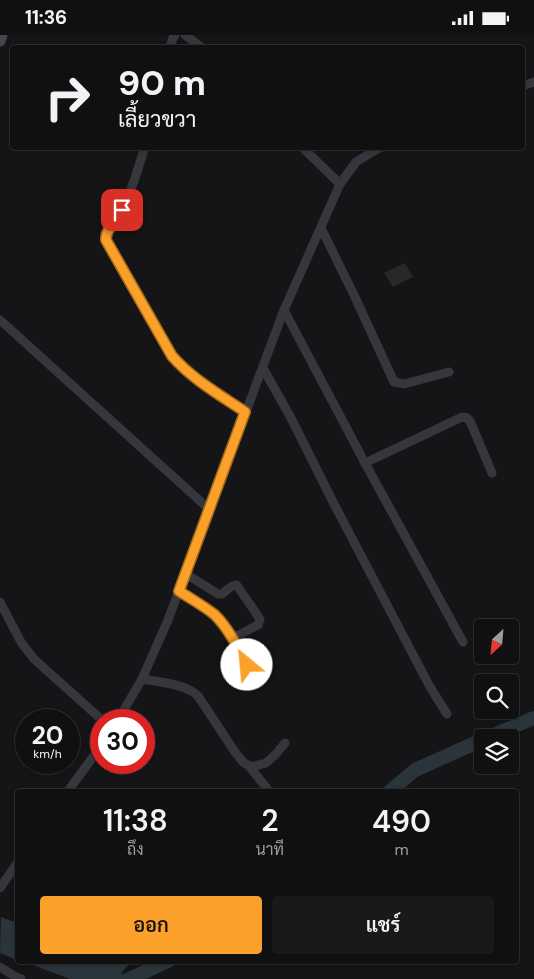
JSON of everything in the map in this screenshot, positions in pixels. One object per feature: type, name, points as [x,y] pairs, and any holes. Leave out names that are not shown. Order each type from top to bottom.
[{"type":"street","points":[[0,41],[2,35]]},
{"type":"street","points":[[185,35],[198,45]]},
{"type":"street","points":[[144,150],[126,202],[117,219],[107,231],[106,240],[172,356],[194,377],[245,412]]},
{"type":"street","points":[[305,150],[340,185]]},
{"type":"street","points":[[124,709],[142,679],[168,620],[284,310],[321,227],[340,185],[356,163],[376,150]]},
{"type":"street","points":[[321,227],[394,382],[404,384],[449,371]]},
{"type":"street","points":[[284,310],[463,642]]},
{"type":"street","points":[[0,321],[208,509]]},
{"type":"street","points":[[263,368],[291,418],[430,687],[447,714]]},
{"type":"street","points":[[365,463],[462,417],[470,421],[492,473]]},
{"type":"street","points":[[186,574],[218,594],[222,594],[232,586],[236,585],[238,587],[260,619],[260,622],[233,639]]},
{"type":"street","points":[[179,591],[216,616],[233,639],[254,678]]},
{"type":"street","points":[[0,602],[21,641],[34,659],[90,709]]},
{"type":"street","points":[[142,679],[184,687],[198,696],[235,752],[267,789]]},
{"type":"street","points":[[249,766],[266,763],[285,743]]},
{"type":"street","points":[[70,789],[90,762]]},
{"type":"street","points":[[0,889],[15,866]]},
{"type":"street","points":[[0,967],[21,979]]},
{"type":"shaded area","points":[[1,917],[15,922],[15,959],[0,953]]},
{"type":"shaded area","points":[[30,964],[129,964],[116,979],[70,979]]},
{"type":"building","points":[[405,263],[413,277],[393,287],[384,273]]},
{"type":"waterway","points":[[508,729],[534,718]]},
{"type":"waterway","points":[[392,789],[415,770],[474,744]]},
{"type":"waterway","points":[[129,979],[162,964]]},
{"type":"waterway","points":[[109,973],[124,979]]},
{"type":"route","points":[[122,210],[107,231],[106,240],[172,356],[194,377],[245,412],[179,591],[216,616],[233,639],[247,665]]}]
